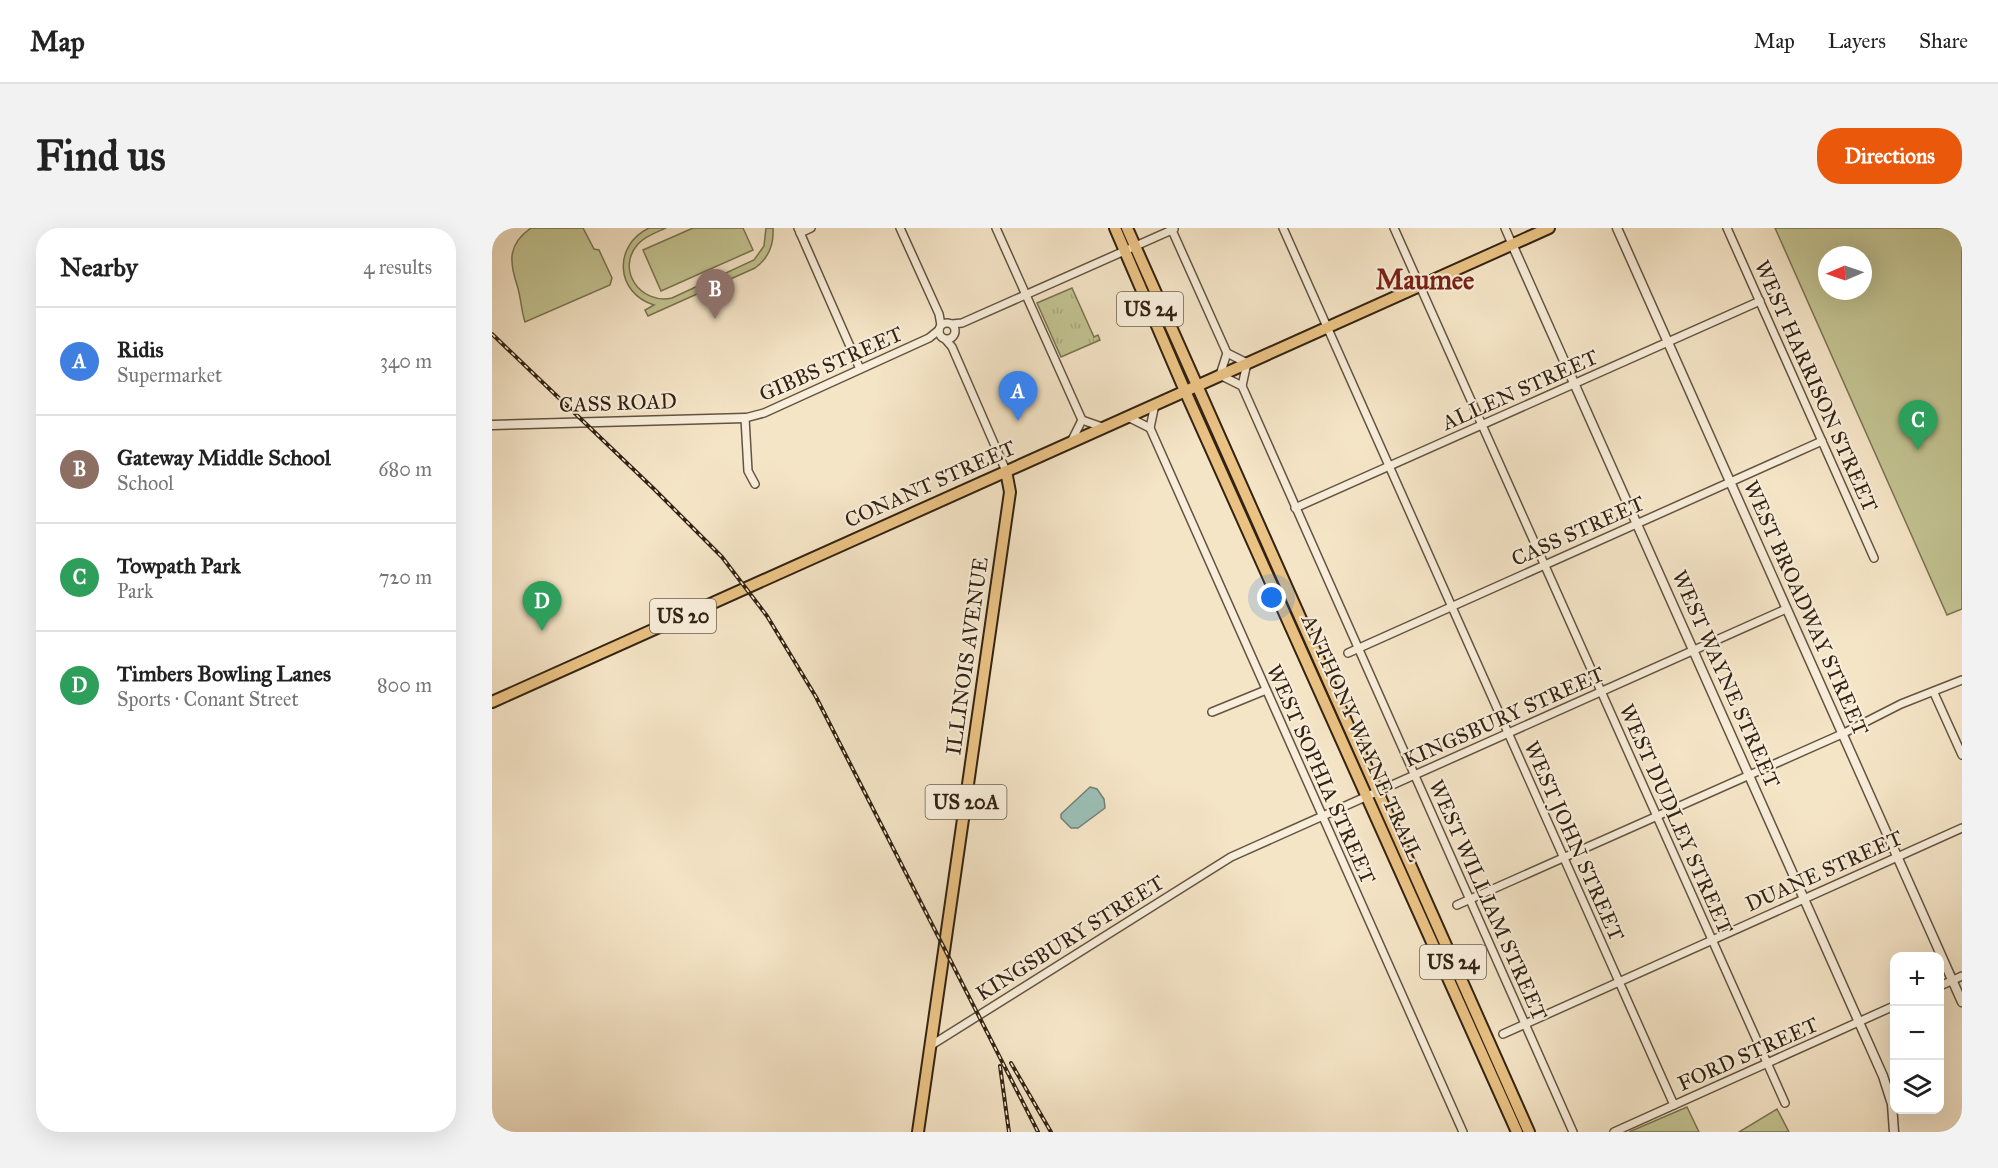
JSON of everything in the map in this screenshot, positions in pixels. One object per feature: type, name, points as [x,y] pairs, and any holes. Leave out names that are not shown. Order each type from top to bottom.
[{"type":"main road","name":"ANTHONY WAYNE TRAIL","points":[[1115,228],[1130,248],[1196,386],[1517,1132]]},
{"type":"main road","name":"ANTHONY WAYNE TRAIL","points":[[1127,228],[1130,248],[1185,391],[1529,1132]]},
{"type":"main road","name":"CONANT STREET","points":[[492,702],[1549,228]]},
{"type":"main road","name":"ILLINOIS AVENUE","points":[[918,1132],[1010,492],[1006,471]]},
{"type":"street","points":[[812,228],[799,231],[860,369]]},
{"type":"street","points":[[900,228],[947,331],[1006,471]]},
{"type":"street","points":[[996,228],[1082,420],[1105,427]]},
{"type":"street","name":"WEST JOHN STREET","points":[[1283,228],[1674,1105]]},
{"type":"street","name":"WEST DUDLEY STREET","points":[[1394,228],[1785,1103]]},
{"type":"street","points":[[1505,228],[1512,244]]},
{"type":"street","name":"WEST BROADWAY STREET","points":[[1617,228],[1962,1002]]},
{"type":"street","name":"WEST HARRISON STREET","points":[[1727,228],[1874,558]]},
{"type":"street","points":[[1173,229],[1227,353],[1247,363],[1242,376],[1242,386],[1220,375],[1227,353]]},
{"type":"street","name":"GIBBS STREET","points":[[745,418],[764,412],[1173,229]]},
{"type":"street","name":"WEST WAYNE STREET","points":[[1512,244],[1887,1086],[1894,1132]]},
{"type":"street","name":"ALLEN STREET","points":[[1295,508],[1760,301]]},
{"type":"street","name":"WEST WILLIAM STREET","points":[[1242,386],[1573,1132]]},
{"type":"street","points":[[1128,417],[1150,428],[1156,404]]},
{"type":"street","points":[[745,418],[748,471],[755,483]]},
{"type":"street","name":"CASS ROAD","points":[[492,425],[745,418]]},
{"type":"street","points":[[1071,442],[1082,420]]},
{"type":"street","name":"WEST SOPHIA STREET","points":[[1150,428],[1463,1132]]},
{"type":"street","name":"CASS STREET","points":[[1347,653],[1822,441]]},
{"type":"street","name":"KINGSBURY STREET","points":[[930,1047],[1231,857],[1786,609]]},
{"type":"street","points":[[1457,905],[1842,734],[1901,704],[1934,693],[1962,680]]},
{"type":"street","points":[[1212,712],[1266,690]]},
{"type":"street","points":[[1934,693],[1962,755]]},
{"type":"street","name":"DUANE STREET","points":[[1503,1034],[1962,828]]},
{"type":"street","points":[[1944,984],[1962,976]]},
{"type":"street","name":"FORD STREET","points":[[1614,1132],[1890,1008]]},
{"type":"green space","points":[[531,228],[583,228],[594,249],[599,250],[612,278],[610,285],[525,322],[512,254],[518,240]]},
{"type":"green space","points":[[649,228],[666,228],[648,236],[638,244],[629,264],[630,274],[642,291],[661,299],[672,298],[754,260],[764,246],[766,228],[773,228],[773,234],[767,255],[755,268],[648,316],[645,310],[654,305],[641,299],[632,290],[623,268],[624,257],[629,246],[637,236]]},
{"type":"green space","points":[[693,228],[743,228],[753,250],[661,291],[643,250]]},
{"type":"green space","points":[[1775,228],[1962,228],[1962,609],[1947,615]]},
{"type":"green space","points":[[1072,288],[1094,337],[1098,335],[1100,340],[1061,357],[1037,303]]},
{"type":"green space","points":[[1687,1107],[1699,1132],[1629,1132]]},
{"type":"green space","points":[[1777,1109],[1789,1132],[1739,1132]]},
{"type":"water","points":[[1090,787],[1097,789],[1104,799],[1105,808],[1078,828],[1071,828],[1061,818],[1061,814]]},
{"type":"railway","points":[[492,334],[722,557],[767,616],[816,697],[1038,1132]]},
{"type":"railway","points":[[1011,1063],[1051,1132]]},
{"type":"railway","points":[[1000,1066],[1009,1132]]},
{"type":"place","name":"Gateway Middle School","points":[[715,319]]},
{"type":"place","name":"Ridis","points":[[1018,421]]},
{"type":"place","name":"Towpath Park","points":[[1918,450]]},
{"type":"place","name":"Timbers Bowling Lanes","points":[[542,631]]},
{"type":"district","name":"Maumee","points":[[1425,279]]}]
